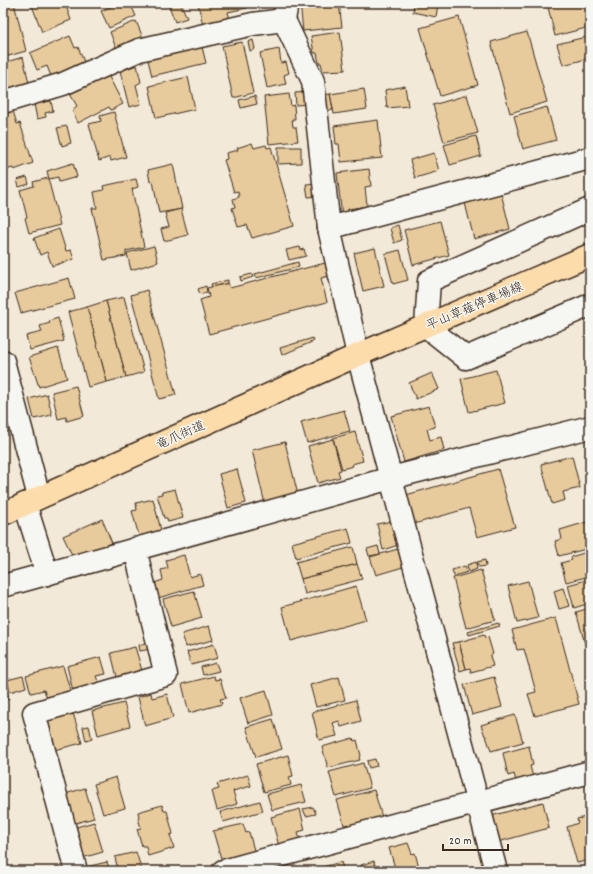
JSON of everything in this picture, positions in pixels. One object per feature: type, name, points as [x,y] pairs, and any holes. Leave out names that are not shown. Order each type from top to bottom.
[{"type":"main road","name":"平山草薙停車場線","points":[[358,355],[590,255]]},
{"type":"main road","name":"竜爪街道","points":[[3,514],[358,355]]},
{"type":"street","points":[[3,102],[63,84],[139,50],[253,24],[285,11],[313,81],[329,228],[358,355],[496,871]]},
{"type":"street","points":[[329,228],[590,158]]},
{"type":"street","points":[[590,209],[428,281],[426,326],[466,358],[590,305]]},
{"type":"street","points":[[3,361],[47,574]]},
{"type":"street","points":[[3,586],[392,478],[590,427]]},
{"type":"street","points":[[76,871],[34,712],[166,675],[135,549]]},
{"type":"street","points":[[223,871],[590,772]]},
{"type":"building","points":[[3,3],[14,3],[26,51],[5,57],[3,52]]},
{"type":"building","points":[[31,3],[65,3],[71,20],[42,32]]},
{"type":"building","points":[[119,3],[130,3],[136,16],[109,28],[101,11]]},
{"type":"building","points":[[168,3],[184,3],[181,4],[187,18],[175,22]]},
{"type":"building","points":[[198,3],[246,3],[247,8],[228,12],[230,20],[203,26]]},
{"type":"building","points":[[300,3],[339,3],[342,27],[303,31]]},
{"type":"building","points":[[414,3],[438,4],[436,17],[413,12]]},
{"type":"building","points":[[547,3],[585,3],[590,27],[555,36]]},
{"type":"building","points":[[459,17],[478,85],[440,96],[420,28]]},
{"type":"building","points":[[136,21],[143,38],[116,48],[110,32]]},
{"type":"building","points":[[340,32],[345,70],[323,71],[321,63],[319,63],[317,53],[314,53],[311,36]]},
{"type":"building","points":[[527,32],[547,102],[510,113],[491,42]]},
{"type":"building","points":[[70,36],[75,48],[78,47],[84,62],[72,67],[73,70],[52,79],[47,66],[37,70],[30,53]]},
{"type":"building","points":[[590,36],[590,58],[563,65],[557,44]]},
{"type":"building","points":[[253,40],[255,49],[250,51],[248,42]]},
{"type":"building","points":[[242,42],[253,93],[233,98],[222,46]]},
{"type":"building","points":[[202,47],[206,63],[152,76],[148,60]]},
{"type":"building","points":[[279,49],[281,63],[286,62],[289,73],[284,75],[286,84],[267,88],[260,53]]},
{"type":"building","points":[[23,57],[29,83],[3,90],[3,63]]},
{"type":"building","points":[[137,65],[141,82],[136,85],[141,104],[129,107],[120,71]]},
{"type":"building","points":[[108,75],[123,104],[111,110],[109,107],[78,123],[72,110],[77,106],[70,94]]},
{"type":"building","points":[[188,77],[195,109],[156,118],[149,86]]},
{"type":"building","points":[[405,86],[408,106],[387,108],[385,90]]},
{"type":"building","points":[[364,89],[367,109],[334,114],[330,94]]},
{"type":"building","points":[[308,92],[309,104],[296,105],[295,93]]},
{"type":"building","points":[[289,94],[291,106],[294,105],[295,119],[292,119],[293,127],[296,127],[298,141],[269,144],[264,97]]},
{"type":"building","points":[[330,94],[333,110],[326,111],[323,95]]},
{"type":"building","points":[[467,95],[478,133],[444,142],[433,105]]},
{"type":"building","points":[[255,96],[257,104],[241,108],[239,100]]},
{"type":"building","points":[[51,101],[53,111],[45,113],[46,117],[37,119],[34,104]]},
{"type":"building","points":[[547,107],[556,140],[523,149],[514,116]]},
{"type":"building","points":[[13,111],[17,124],[20,123],[33,163],[14,170],[13,168],[5,170],[3,162],[3,114]]},
{"type":"building","points":[[114,112],[126,157],[111,161],[110,157],[99,161],[89,124],[101,121],[100,116]]},
{"type":"building","points":[[378,120],[382,158],[341,162],[339,144],[336,144],[334,126]]},
{"type":"building","points":[[67,126],[71,143],[62,146],[57,128]]},
{"type":"building","points":[[476,136],[481,156],[450,165],[444,145]]},
{"type":"building","points":[[252,143],[254,148],[266,145],[267,148],[271,147],[294,226],[252,238],[247,225],[238,227],[232,208],[235,207],[233,199],[239,197],[238,191],[234,192],[224,160],[227,159],[226,153],[238,150],[237,148]]},
{"type":"building","points":[[278,147],[301,147],[301,163],[278,164]]},
{"type":"building","points":[[434,153],[439,171],[415,178],[410,160]]},
{"type":"building","points":[[73,163],[77,177],[59,182],[58,177],[49,179],[47,171]]},
{"type":"building","points":[[173,164],[182,209],[159,213],[153,181],[150,182],[148,170]]},
{"type":"building","points":[[369,169],[371,186],[365,187],[367,206],[348,209],[349,216],[342,217],[337,173]]},
{"type":"building","points":[[27,177],[29,184],[19,187],[17,180]]},
{"type":"building","points":[[48,178],[60,225],[29,233],[25,218],[27,217],[20,190],[34,186],[33,182]]},
{"type":"building","points":[[136,179],[138,187],[132,189],[144,247],[126,251],[126,256],[104,260],[92,208],[97,208],[94,192],[104,190],[103,186]]},
{"type":"building","points":[[317,183],[319,196],[308,197],[306,184]]},
{"type":"building","points":[[501,193],[510,229],[474,239],[465,203]]},
{"type":"building","points":[[181,209],[188,235],[164,241],[161,229],[169,227],[165,213]]},
{"type":"building","points":[[440,221],[449,255],[413,265],[404,230]]},
{"type":"building","points":[[398,225],[402,240],[394,243],[390,228]]},
{"type":"building","points":[[59,229],[66,251],[71,250],[74,259],[52,266],[47,252],[40,255],[34,238]]},
{"type":"building","points":[[154,246],[158,262],[131,270],[127,253]]},
{"type":"building","points":[[300,247],[301,250],[304,249],[306,256],[289,260],[286,250]]},
{"type":"building","points":[[375,248],[384,286],[363,291],[354,253]]},
{"type":"building","points":[[400,250],[408,280],[393,284],[385,254]]},
{"type":"building","points":[[298,262],[299,267],[256,278],[255,274]]},
{"type":"building","points":[[325,263],[329,276],[321,278],[327,302],[209,334],[200,300],[209,297],[207,288],[228,283],[230,288]]},
{"type":"building","points":[[252,274],[253,277],[241,281],[240,277]]},
{"type":"building","points":[[69,278],[75,299],[21,313],[15,293]]},
{"type":"building","points":[[228,280],[228,283],[212,287],[211,284]]},
{"type":"building","points":[[206,286],[207,292],[200,294],[198,289]]},
{"type":"building","points":[[147,290],[176,395],[159,399],[131,295]]},
{"type":"building","points":[[124,297],[144,372],[126,377],[106,301]]},
{"type":"building","points":[[106,301],[126,377],[107,382],[87,307]]},
{"type":"building","points":[[87,307],[107,382],[88,387],[68,312]]},
{"type":"building","points":[[58,318],[64,341],[30,350],[26,336],[42,332],[40,326],[50,323],[49,321]]},
{"type":"building","points":[[313,338],[314,341],[282,355],[280,348]]},
{"type":"building","points":[[58,348],[67,378],[39,387],[29,357]]},
{"type":"building","points":[[496,370],[505,403],[469,412],[461,379]]},
{"type":"building","points":[[432,373],[439,389],[416,399],[409,383]]},
{"type":"building","points":[[76,386],[84,416],[67,421],[66,417],[58,419],[52,392]]},
{"type":"building","points":[[47,394],[52,415],[34,419],[29,399]]},
{"type":"building","points":[[429,406],[435,427],[427,429],[430,440],[441,437],[444,450],[404,462],[391,416]]},
{"type":"building","points":[[344,410],[350,431],[307,443],[301,422]]},
{"type":"building","points":[[355,432],[363,461],[342,469],[333,438]]},
{"type":"building","points":[[333,439],[341,470],[338,471],[340,477],[318,483],[308,446]]},
{"type":"building","points":[[285,442],[298,495],[265,504],[252,450]]},
{"type":"building","points":[[572,456],[580,488],[563,492],[565,500],[552,504],[541,464]]},
{"type":"building","points":[[237,469],[246,503],[228,508],[219,474]]},
{"type":"building","points":[[498,469],[515,527],[477,537],[469,508],[414,524],[406,495]]},
{"type":"building","points":[[175,489],[183,518],[168,522],[167,518],[164,518],[157,495],[162,494],[162,492]]},
{"type":"building","points":[[153,499],[162,534],[140,540],[132,511],[137,510],[136,503]]},
{"type":"building","points":[[102,519],[112,543],[74,559],[63,536]]},
{"type":"building","points":[[392,521],[398,545],[383,550],[377,524]]},
{"type":"building","points":[[590,521],[590,548],[559,556],[555,541],[562,539],[560,530]]},
{"type":"building","points":[[348,528],[352,543],[296,558],[292,543]]},
{"type":"building","points":[[378,546],[380,554],[369,556],[367,549]]},
{"type":"building","points":[[353,547],[357,564],[301,579],[296,562]]},
{"type":"building","points":[[398,549],[403,567],[376,575],[370,557]]},
{"type":"building","points":[[590,551],[590,576],[566,582],[561,563],[572,560],[571,557]]},
{"type":"building","points":[[184,555],[190,577],[200,574],[203,585],[158,598],[154,583],[163,580],[161,570],[168,568],[166,560]]},
{"type":"building","points":[[485,560],[486,566],[479,567],[477,562]]},
{"type":"building","points":[[476,562],[477,569],[469,572],[467,565]]},
{"type":"building","points":[[357,564],[362,579],[305,594],[301,579]]},
{"type":"building","points":[[465,566],[467,572],[454,576],[452,570]]},
{"type":"building","points":[[481,570],[495,620],[466,628],[453,578]]},
{"type":"building","points":[[590,579],[590,603],[574,608],[568,585]]},
{"type":"building","points":[[528,581],[538,618],[517,623],[508,586]]},
{"type":"building","points":[[356,586],[366,620],[291,641],[282,607]]},
{"type":"building","points":[[563,588],[569,606],[559,609],[554,591]]},
{"type":"building","points":[[194,591],[202,618],[171,627],[163,599]]},
{"type":"building","points":[[590,608],[590,658],[589,658],[576,612]]},
{"type":"building","points":[[556,618],[579,704],[535,716],[528,694],[536,692],[524,649],[517,650],[512,630]]},
{"type":"building","points":[[498,623],[500,626],[469,635],[468,632]]},
{"type":"building","points":[[209,626],[213,640],[186,647],[182,634]]},
{"type":"building","points":[[484,635],[485,638],[488,637],[493,654],[490,656],[493,666],[471,672],[470,668],[466,669],[459,642]]},
{"type":"building","points":[[149,642],[151,649],[140,651],[139,645]]},
{"type":"building","points":[[459,642],[466,669],[460,671],[452,643]]},
{"type":"building","points":[[214,644],[218,658],[191,665],[187,652]]},
{"type":"building","points":[[135,647],[143,674],[118,681],[111,653]]},
{"type":"building","points":[[101,657],[106,674],[96,676],[99,684],[73,691],[67,666]]},
{"type":"building","points":[[216,663],[219,671],[203,675],[201,667]]},
{"type":"building","points":[[63,666],[71,693],[47,699],[44,690],[31,693],[26,676]]},
{"type":"building","points":[[23,676],[26,687],[10,692],[7,680]]},
{"type":"building","points":[[214,676],[215,680],[220,679],[226,698],[220,699],[222,704],[189,713],[182,684]]},
{"type":"building","points":[[339,677],[345,700],[316,707],[310,685]]},
{"type":"building","points":[[494,677],[502,707],[472,715],[464,685]]},
{"type":"building","points":[[3,681],[9,699],[3,701]]},
{"type":"building","points":[[266,690],[273,715],[248,723],[240,698]]},
{"type":"building","points":[[151,693],[152,698],[167,694],[173,718],[145,726],[138,697]]},
{"type":"building","points":[[356,700],[361,721],[341,727],[339,721],[333,723],[337,736],[319,740],[312,712]]},
{"type":"building","points":[[124,703],[130,726],[98,735],[92,711]]},
{"type":"building","points":[[73,713],[82,743],[54,750],[46,724],[48,720]]},
{"type":"building","points":[[515,715],[523,742],[491,751],[481,725]]},
{"type":"building","points":[[273,719],[282,749],[256,757],[246,727]]},
{"type":"building","points":[[89,726],[92,739],[86,741],[83,727]]},
{"type":"building","points":[[353,738],[354,741],[357,740],[361,756],[359,757],[360,760],[328,768],[322,747]]},
{"type":"building","points":[[529,746],[533,765],[530,766],[533,777],[516,781],[514,774],[508,776],[503,753]]},
{"type":"building","points":[[288,755],[293,776],[289,777],[291,785],[264,792],[256,764]]},
{"type":"building","points":[[375,759],[377,766],[369,768],[367,761]]},
{"type":"building","points":[[363,763],[370,788],[336,797],[329,772]]},
{"type":"building","points":[[248,775],[251,786],[233,791],[237,804],[217,810],[212,791],[219,789],[217,784]]},
{"type":"building","points":[[116,777],[125,808],[103,814],[94,784]]},
{"type":"building","points":[[301,785],[306,802],[272,810],[267,794]]},
{"type":"building","points":[[85,788],[94,818],[72,824],[65,794]]},
{"type":"building","points":[[374,790],[382,817],[350,829],[349,824],[344,825],[337,800]]},
{"type":"building","points":[[260,801],[263,811],[223,822],[220,812]]},
{"type":"building","points":[[543,802],[549,828],[498,842],[491,816]]},
{"type":"building","points":[[162,805],[164,811],[167,811],[173,834],[170,835],[174,848],[148,856],[146,846],[142,846],[137,829],[141,828],[138,812]]},
{"type":"building","points":[[313,807],[316,814],[306,816],[303,809]]},
{"type":"building","points":[[300,809],[305,830],[298,832],[300,841],[279,846],[271,817]]},
{"type":"building","points":[[590,816],[590,860],[577,863],[567,827],[578,823],[577,819]]},
{"type":"building","points":[[94,822],[103,852],[82,858],[73,828]]},
{"type":"building","points":[[243,824],[246,833],[249,832],[255,854],[222,862],[213,831]]},
{"type":"building","points":[[408,843],[412,854],[415,853],[420,871],[396,871],[389,848]]},
{"type":"building","points":[[136,852],[142,871],[118,871],[115,857]]},
{"type":"building","points":[[374,861],[376,871],[362,871],[361,865]]},
{"type":"building","points":[[107,862],[110,871],[87,871],[86,867]]},
{"type":"building","points":[[341,862],[344,871],[308,871]]},
{"type":"building","points":[[590,866],[590,871],[576,870]]}]
